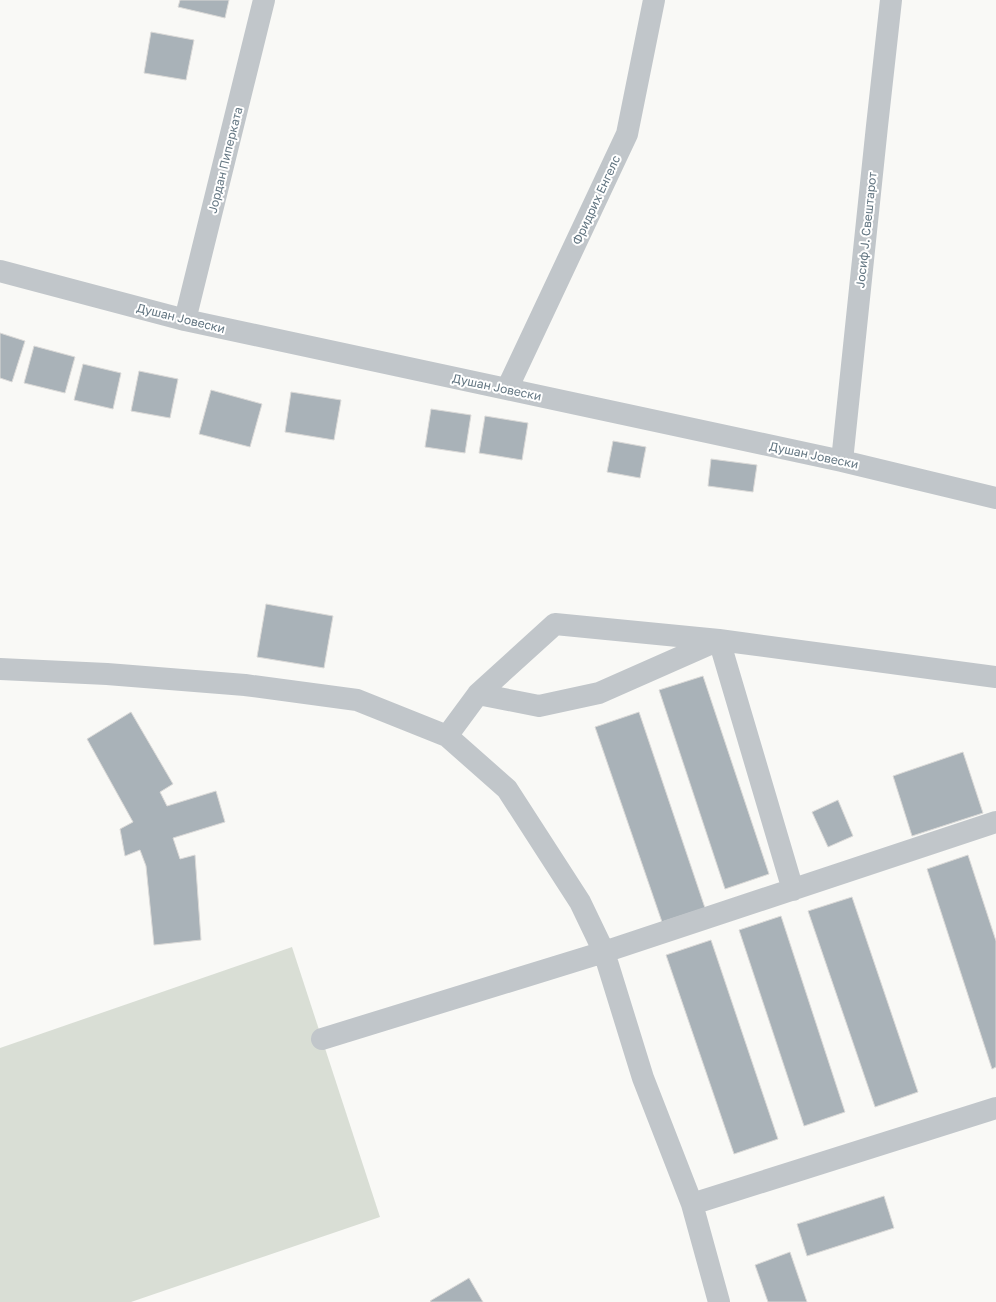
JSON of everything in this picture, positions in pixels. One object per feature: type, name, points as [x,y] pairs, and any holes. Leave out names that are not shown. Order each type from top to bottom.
[{"type":"street","name":"Јордан Пиперката","points":[[185,320],[264,0]]},
{"type":"street","name":"Фридрих Енгелс","points":[[507,389],[628,134],[654,0]]},
{"type":"street","name":"Јосиф Ј. Свештарот","points":[[842,461],[891,0]]},
{"type":"street","name":"Душан Јовески","points":[[0,271],[185,320],[842,461],[996,498]]},
{"type":"street","points":[[447,736],[478,694],[555,624],[719,640],[996,677]]},
{"type":"street","points":[[478,694],[538,706],[599,693],[719,640]]},
{"type":"street","points":[[719,640],[793,890]]},
{"type":"street","points":[[0,669],[106,674],[245,685],[357,700],[447,736],[507,789],[580,902],[604,952],[643,1078],[692,1204],[719,1302]]},
{"type":"street","points":[[322,1039],[604,952],[996,822]]},
{"type":"street","points":[[692,1204],[996,1108]]},
{"type":"shaded area","points":[[292,947],[380,1217],[131,1302],[0,1302],[0,1048]]},
{"type":"building","points":[[180,0],[229,0],[225,18],[178,7]]},
{"type":"building","points":[[151,32],[194,40],[186,80],[144,73]]},
{"type":"building","points":[[0,333],[25,341],[12,382],[0,378]]},
{"type":"building","points":[[34,346],[75,357],[65,393],[24,383]]},
{"type":"building","points":[[83,364],[121,373],[113,409],[74,400]]},
{"type":"building","points":[[139,371],[178,379],[170,418],[131,411]]},
{"type":"building","points":[[211,390],[262,404],[250,447],[199,434]]},
{"type":"building","points":[[291,392],[341,400],[334,440],[285,432]]},
{"type":"building","points":[[431,409],[471,415],[465,453],[425,447]]},
{"type":"building","points":[[485,416],[528,423],[522,460],[479,453]]},
{"type":"building","points":[[613,441],[646,447],[640,478],[607,472]]},
{"type":"building","points":[[711,459],[757,465],[753,492],[708,486]]},
{"type":"building","points":[[266,604],[333,616],[324,668],[257,657]]},
{"type":"building","points":[[703,676],[769,874],[725,889],[659,690]]},
{"type":"building","points":[[131,712],[173,784],[160,792],[167,806],[216,791],[225,822],[173,838],[180,859],[195,855],[201,940],[154,945],[146,866],[140,850],[125,856],[120,829],[133,822],[87,739]]},
{"type":"building","points":[[639,712],[705,908],[662,922],[595,727]]},
{"type":"building","points":[[963,752],[983,813],[912,836],[893,776]]},
{"type":"building","points":[[838,800],[853,836],[828,847],[812,812]]},
{"type":"building","points":[[968,855],[996,941],[996,1067],[992,1069],[927,869]]},
{"type":"building","points":[[852,897],[918,1092],[875,1107],[808,911]]},
{"type":"building","points":[[781,916],[845,1112],[804,1126],[739,930]]},
{"type":"building","points":[[711,940],[778,1139],[734,1154],[666,955]]},
{"type":"building","points":[[884,1196],[894,1228],[807,1256],[797,1224]]},
{"type":"building","points":[[790,1252],[807,1302],[768,1302],[755,1265]]},
{"type":"building","points":[[469,1278],[483,1302],[430,1301]]}]
